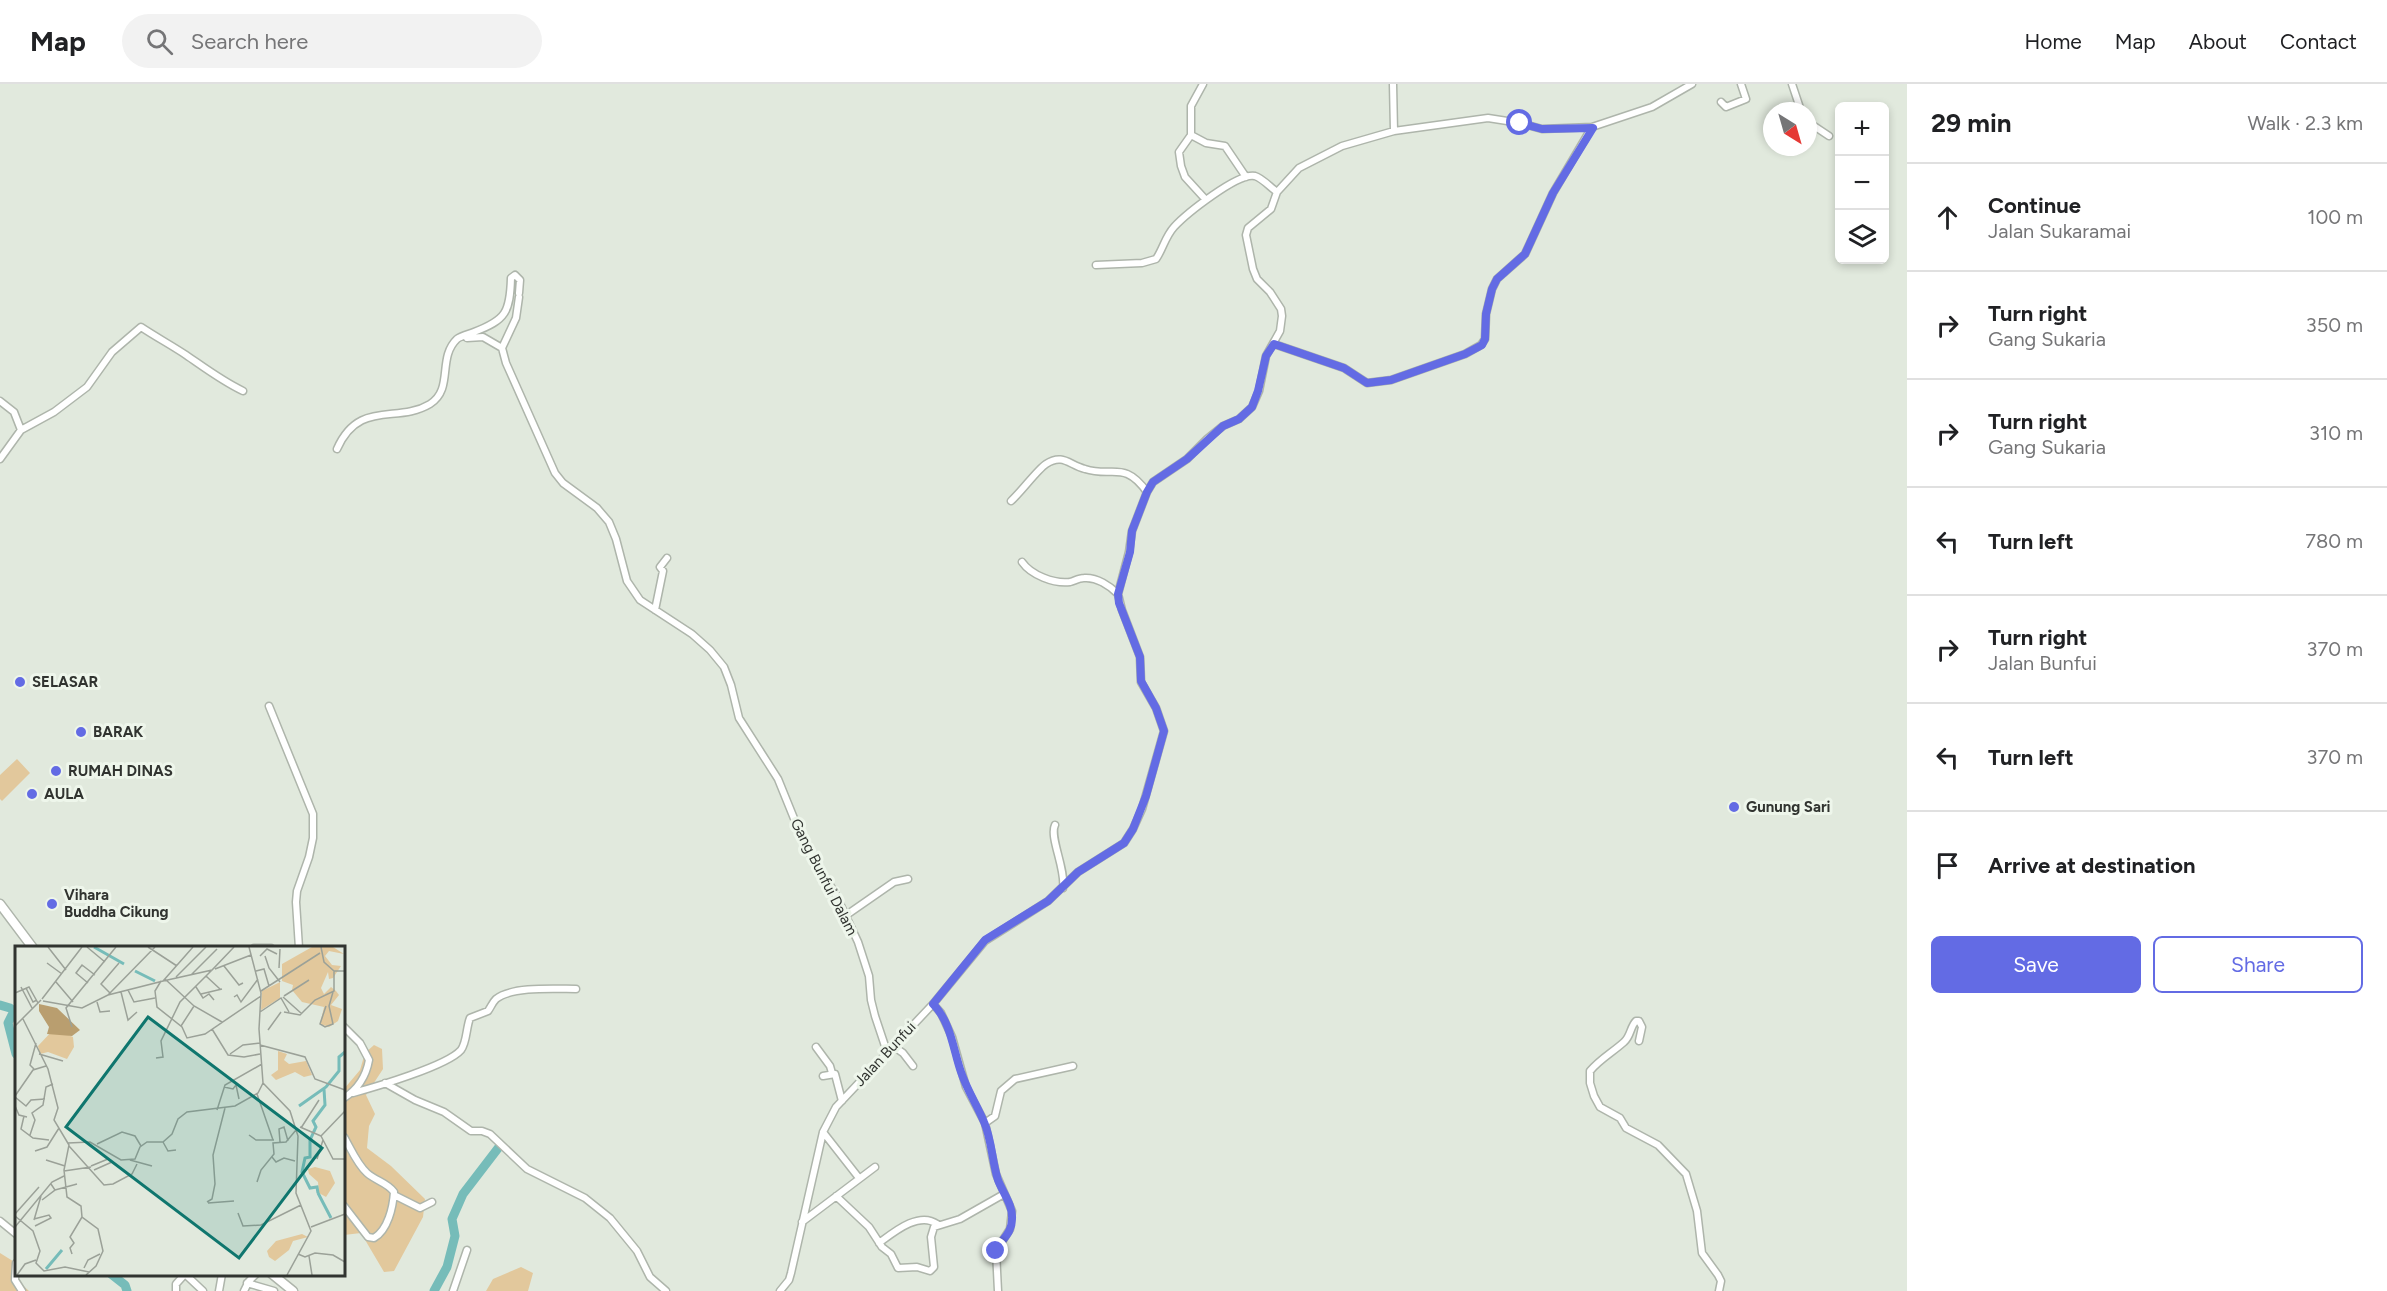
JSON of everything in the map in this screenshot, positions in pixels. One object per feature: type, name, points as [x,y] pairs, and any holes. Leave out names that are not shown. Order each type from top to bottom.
[{"type":"street","points":[[1203,84],[1191,106],[1191,135],[1179,152],[1181,166],[1190,184],[1206,200]]},
{"type":"street","points":[[1393,84],[1394,131]]},
{"type":"street","points":[[1022,562],[1027,570],[1035,574],[1062,582],[1084,578],[1097,580],[1110,586],[1118,594],[1130,552],[1132,531],[1153,482],[1187,459],[1223,426],[1239,419],[1252,407],[1266,356],[1281,330],[1282,316],[1281,309],[1270,292],[1256,277],[1246,236],[1248,228],[1271,209],[1277,192],[1299,168],[1342,146],[1394,131],[1488,118],[1542,129],[1593,128],[1652,107],[1692,84]]},
{"type":"street","points":[[1721,102],[1726,107],[1746,99],[1741,84]]},
{"type":"street","points":[[1794,85],[1799,102]]},
{"type":"street","points":[[1274,344],[1344,368],[1367,383],[1391,380],[1465,354],[1482,345],[1485,339],[1486,314],[1497,279],[1525,254],[1553,193],[1593,128]]},
{"type":"street","points":[[1817,128],[1829,136]]},
{"type":"street","points":[[1191,135],[1206,143],[1225,146],[1246,177]]},
{"type":"street","points":[[1096,265],[1142,263],[1155,259],[1161,244],[1174,228],[1206,200],[1246,177],[1256,176],[1277,192]]},
{"type":"street","points":[[338,449],[343,436],[368,418],[384,413],[420,409],[438,398],[445,380],[448,355],[458,339],[494,325],[501,319],[509,306],[511,279],[515,275],[520,280],[516,318],[502,348],[483,337],[458,339]]},
{"type":"street","points":[[0,459],[21,430],[54,412],[87,387],[112,352],[141,327],[185,354],[217,378],[243,391]]},
{"type":"street","name":"Gang Bunfui Dalam","points":[[502,348],[506,363],[555,473],[563,483],[597,508],[609,522],[616,538],[627,581],[634,593],[640,600],[692,634],[710,650],[723,667],[731,685],[739,718],[778,779],[806,848],[835,893],[846,916],[868,970],[871,1000],[887,1052]]},
{"type":"street","points":[[0,401],[14,412],[21,430]]},
{"type":"street","points":[[1011,501],[1045,464],[1059,459],[1066,459],[1086,470],[1121,472],[1139,481],[1147,492]]},
{"type":"street","points":[[655,610],[663,571],[660,567],[667,558]]},
{"type":"street","name":"Jalan Bunfui","points":[[780,1291],[789,1280],[791,1273],[822,1132],[829,1118],[842,1101],[933,1004],[985,940],[1035,911],[1092,861],[1124,843],[1133,829],[1144,802],[1164,731],[1156,708],[1141,681],[1140,657],[1118,594]]},
{"type":"street","points":[[270,706],[313,814],[313,838],[296,902],[299,946]]},
{"type":"street","points":[[1055,825],[1053,833],[1062,867],[1063,888]]},
{"type":"street","points":[[846,916],[894,882],[908,879]]},
{"type":"street","points":[[0,904],[32,946]]},
{"type":"street","points":[[345,1097],[455,1055],[464,1045],[470,1018],[488,1011],[492,1003],[504,994],[576,989]]},
{"type":"street","points":[[933,1004],[941,1013],[952,1037],[966,1087],[985,1123],[996,1174],[1010,1205],[1012,1219],[1007,1237],[996,1251],[998,1291]]},
{"type":"street","points":[[1639,1041],[1642,1027],[1639,1021],[1636,1021],[1624,1041],[1603,1057],[1590,1071],[1590,1083],[1594,1096],[1600,1107],[1620,1118],[1626,1128],[1658,1145],[1686,1174],[1697,1211],[1702,1253],[1719,1275],[1719,1291]]},
{"type":"street","points":[[345,1028],[360,1043],[369,1060],[363,1079],[353,1093]]},
{"type":"street","points":[[893,1046],[903,1053],[913,1066]]},
{"type":"street","points":[[816,1047],[837,1078],[842,1101]]},
{"type":"street","points":[[985,1123],[995,1116],[1000,1091],[1014,1079],[1073,1066]]},
{"type":"street","points":[[823,1076],[832,1073]]},
{"type":"street","points":[[385,1083],[444,1112],[471,1131],[490,1134],[527,1169],[585,1198],[613,1222],[637,1251],[650,1277],[666,1291]]},
{"type":"street","points":[[822,1132],[859,1178]]},
{"type":"street","points":[[345,1139],[363,1168],[372,1177],[389,1186],[394,1195],[420,1208],[432,1203]]},
{"type":"street","points":[[801,1222],[875,1167]]},
{"type":"street","points":[[836,1196],[869,1227],[879,1243],[891,1254],[898,1268],[917,1267],[931,1271],[934,1267],[931,1237],[932,1230],[937,1224],[960,1219],[1004,1194]]},
{"type":"street","points":[[345,1207],[372,1239],[379,1235],[386,1223],[394,1195]]},
{"type":"street","points":[[879,1243],[907,1224],[929,1220],[937,1224]]},
{"type":"street","points":[[0,1221],[15,1233]]},
{"type":"street","points":[[453,1291],[467,1250]]},
{"type":"street","points":[[15,1276],[15,1280],[22,1291]]},
{"type":"street","points":[[176,1291],[176,1284],[184,1276]]},
{"type":"street","points":[[186,1276],[203,1291]]},
{"type":"street","points":[[219,1291],[222,1276]]},
{"type":"street","points":[[244,1291],[247,1283],[255,1276]]},
{"type":"street","points":[[274,1276],[291,1289]]},
{"type":"street","points":[[247,1283],[275,1291],[291,1289]]},
{"type":"shaded area","points":[[17,759],[30,773],[2,801],[0,799],[0,775]]},
{"type":"shaded area","points":[[374,1045],[382,1049],[383,1069],[366,1095],[375,1114],[369,1126],[367,1148],[391,1166],[425,1199],[423,1217],[394,1271],[384,1272],[361,1233],[345,1235],[345,1088],[360,1070],[365,1053]]},
{"type":"shaded area","points":[[0,1253],[15,1262],[15,1276],[29,1291],[0,1291]]},
{"type":"shaded area","points":[[521,1267],[533,1273],[528,1291],[486,1291],[493,1279]]},
{"type":"waterway","points":[[0,1005],[14,1011],[8,1023],[15,1050]]},
{"type":"waterway","points":[[434,1291],[447,1267],[455,1236],[452,1219],[463,1194],[499,1147]]},
{"type":"waterway","points":[[114,1276],[125,1285],[127,1291]]},
{"type":"place","name":"SELASAR","points":[[20,682]]},
{"type":"place","name":"BARAK","points":[[81,732]]},
{"type":"place","name":"RUMAH DINAS","points":[[56,771]]},
{"type":"place","name":"AULA","points":[[32,794]]},
{"type":"place","name":"Gunung Sari","points":[[1734,807]]},
{"type":"place","name":"Vihara Buddha Cikung","points":[[52,904]]},
{"type":"route","points":[[996,1251],[1010,1229],[1012,1219],[1010,1205],[996,1174],[985,1123],[966,1087],[952,1037],[941,1013],[933,1004],[985,940],[1035,911],[1092,861],[1124,843],[1142,809],[1164,738],[1164,731],[1156,708],[1141,681],[1140,657],[1119,603],[1118,594],[1130,552],[1132,531],[1147,492],[1153,482],[1187,459],[1223,426],[1246,414],[1252,407],[1258,391],[1266,356],[1274,344],[1344,368],[1367,383],[1391,380],[1465,354],[1482,345],[1485,339],[1486,314],[1497,279],[1520,260],[1529,248],[1553,193],[1593,128],[1542,129],[1520,123]]}]
